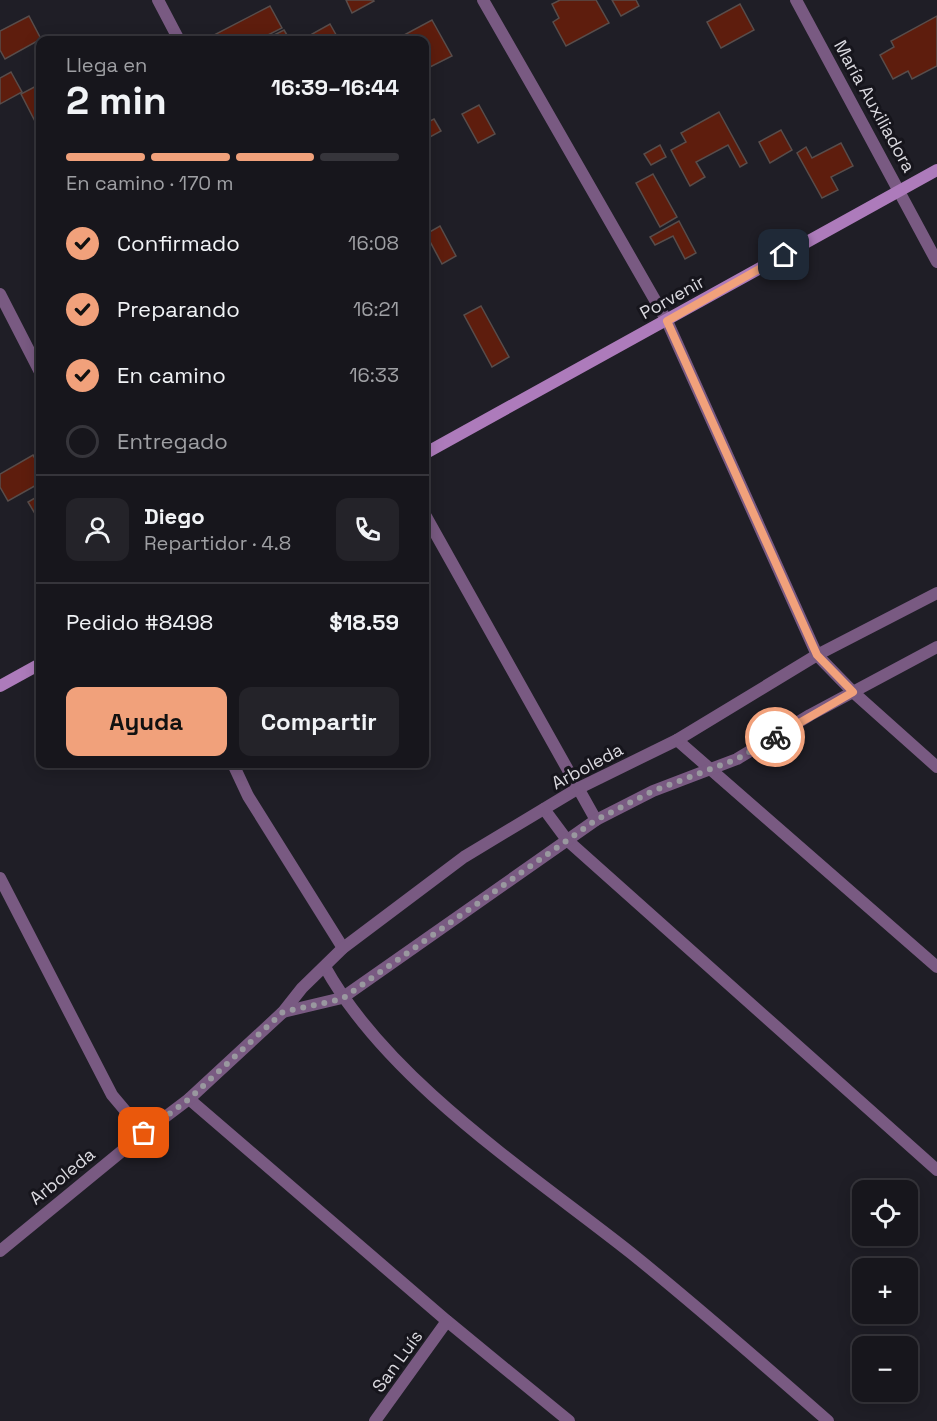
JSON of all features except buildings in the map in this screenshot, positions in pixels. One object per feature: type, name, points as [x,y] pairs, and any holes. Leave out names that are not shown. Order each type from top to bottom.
[{"type":"street","points":[[158,0],[177,36]]},
{"type":"street","points":[[483,0],[667,321],[817,655],[853,692],[937,767]]},
{"type":"street","name":"María Auxiliadora","points":[[796,0],[937,262]]},
{"type":"street","name":"Porvenir","points":[[429,451],[937,170]]},
{"type":"street","points":[[0,294],[36,364]]},
{"type":"street","points":[[429,522],[596,820]]},
{"type":"street","name":"Arboleda","points":[[0,1251],[189,1099],[283,1012],[302,988],[343,948],[464,858],[577,789],[677,740],[817,655],[937,593]]},
{"type":"street","points":[[283,1012],[342,999],[596,820],[653,791],[737,759],[937,647]]},
{"type":"street","points":[[0,686],[36,666]]},
{"type":"street","points":[[677,740],[937,967]]},
{"type":"street","points":[[235,768],[248,796],[343,948]]},
{"type":"street","points":[[544,809],[567,840],[937,1170]]},
{"type":"street","points":[[0,878],[112,1095],[144,1133]]},
{"type":"street","points":[[325,967],[342,999],[380,1042],[424,1086],[520,1169],[685,1298],[828,1421]]},
{"type":"street","points":[[189,1099],[447,1321],[569,1421]]},
{"type":"street","name":"San Luís","points":[[375,1421],[447,1321]]},
{"type":"way so far","points":[[144,1133],[189,1099],[283,1012],[342,999],[596,820],[653,791],[737,759],[775,737]]},
{"type":"route","points":[[775,737],[853,692],[817,655],[667,321],[784,255]]}]
